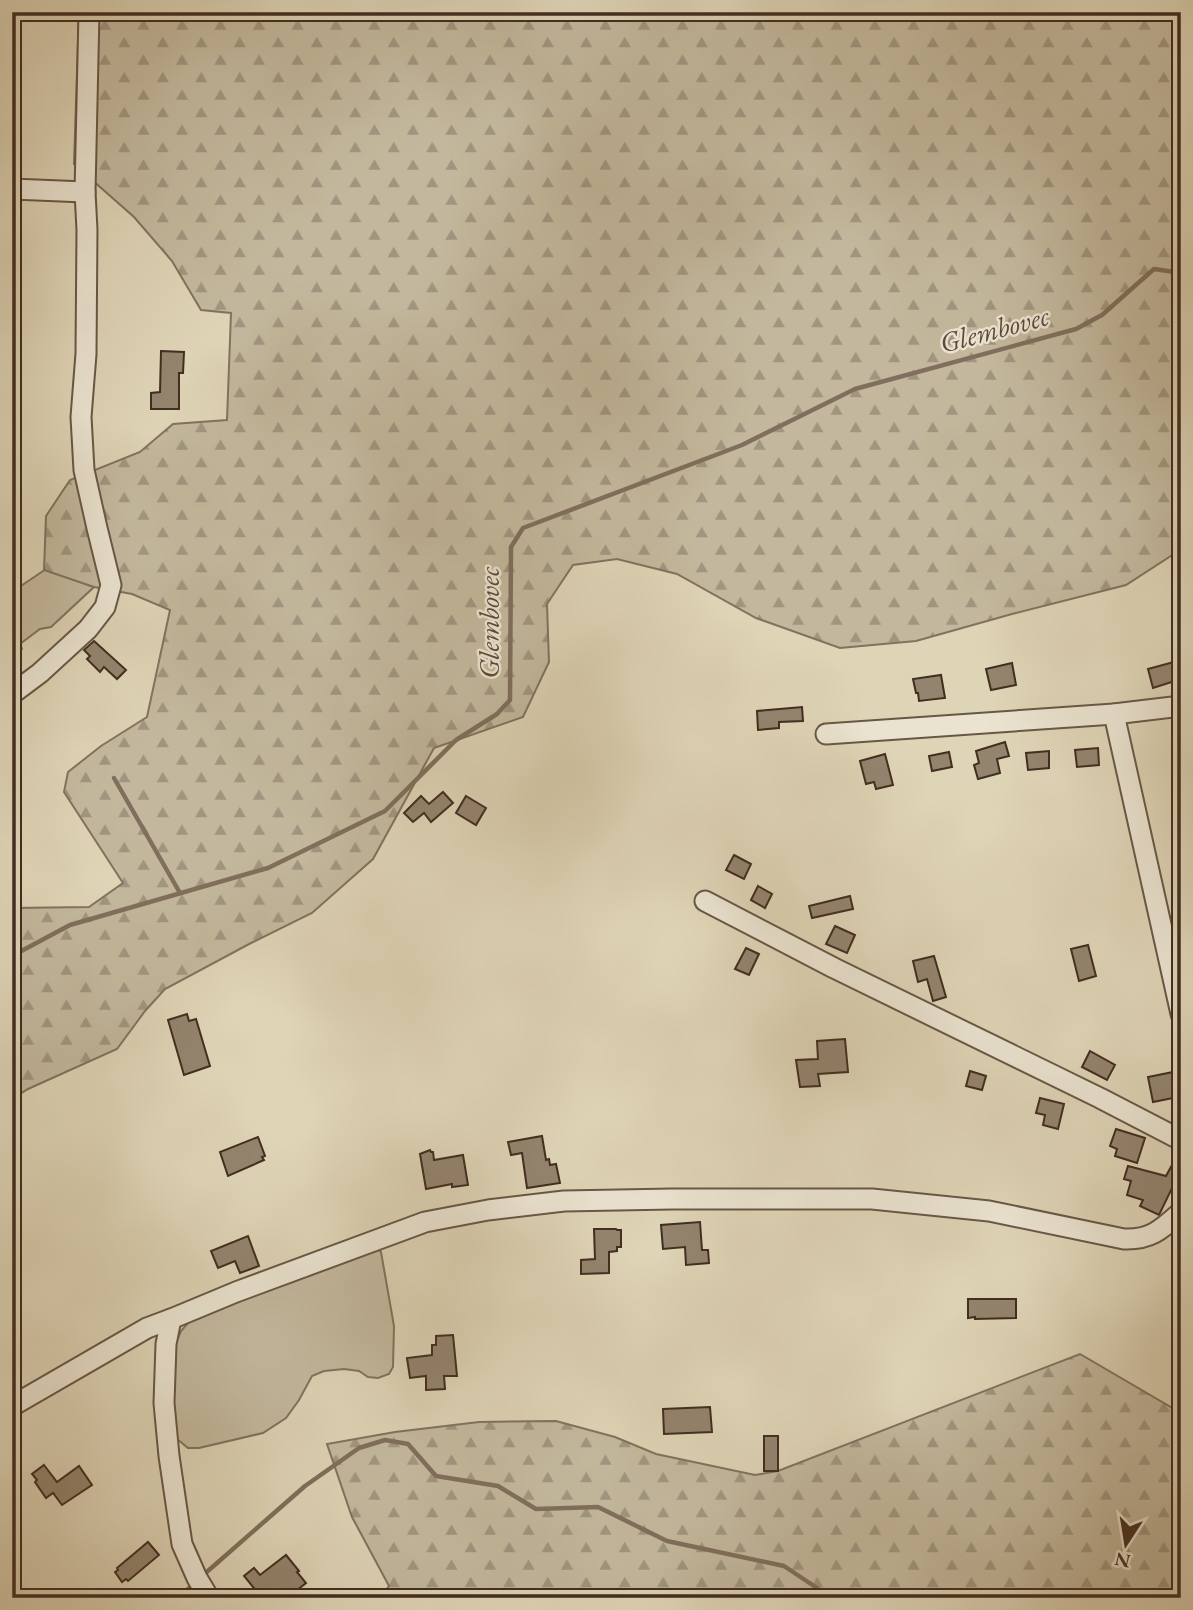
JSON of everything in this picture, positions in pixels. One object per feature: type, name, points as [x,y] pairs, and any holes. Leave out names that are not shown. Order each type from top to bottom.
[{"type":"street","points":[[12,694],[40,673],[88,629],[105,607],[111,584],[84,470],[81,416],[86,354],[85,192],[89,12]]},
{"type":"street","points":[[12,189],[85,192]]},
{"type":"street","points":[[826,734],[1114,714],[1181,706]]},
{"type":"street","points":[[1114,714],[1181,1014]]},
{"type":"street","points":[[705,901],[1181,1140]]},
{"type":"street","points":[[12,1406],[147,1328],[425,1222],[488,1210],[564,1201],[872,1199],[989,1211],[1124,1239],[1137,1239],[1159,1231],[1181,1212]]},
{"type":"street","points":[[171,1319],[166,1344],[164,1403],[169,1456],[182,1545],[209,1598]]},
{"type":"green space","points":[[79,12],[1181,12],[1180,550],[1126,585],[916,641],[840,648],[756,618],[677,574],[617,559],[573,565],[547,604],[549,662],[523,717],[434,748],[373,859],[312,913],[165,989],[117,1049],[28,1089],[12,1099],[12,908],[89,907],[123,883],[64,792],[68,772],[101,746],[147,717],[170,610],[132,594],[94,587],[44,570],[46,516],[70,480],[140,452],[173,424],[227,420],[231,313],[201,310],[172,261],[134,217],[74,164]]},
{"type":"green space","points":[[46,569],[94,587],[51,627],[40,629],[20,644],[22,649],[12,656],[12,592]]},
{"type":"green space","points":[[376,1247],[381,1252],[394,1326],[393,1367],[389,1374],[378,1378],[344,1369],[324,1371],[312,1376],[286,1418],[263,1433],[199,1448],[188,1448],[177,1439],[172,1424],[175,1345],[181,1331],[194,1316]]},
{"type":"green space","points":[[1080,1354],[1181,1413],[1181,1598],[380,1598],[389,1586],[352,1517],[327,1444],[395,1432],[479,1422],[556,1421],[615,1437],[656,1454],[755,1475],[778,1471]]},
{"type":"building","points":[[161,351],[184,352],[183,373],[179,373],[179,409],[151,409],[151,393],[160,392]]},
{"type":"building","points":[[94,641],[126,670],[117,679],[104,667],[100,672],[87,659],[90,656],[84,650]]},
{"type":"building","points":[[1181,660],[1181,679],[1153,688],[1148,669]]},
{"type":"building","points":[[1012,663],[1016,685],[991,690],[986,669]]},
{"type":"building","points":[[941,675],[945,698],[919,701],[913,679]]},
{"type":"building","points":[[802,707],[803,721],[779,722],[779,728],[758,730],[757,711]]},
{"type":"building","points":[[1005,742],[1009,756],[997,759],[1000,773],[978,779],[974,765],[979,763],[976,751]]},
{"type":"building","points":[[1098,748],[1099,765],[1077,767],[1075,750]]},
{"type":"building","points":[[1049,751],[1049,768],[1028,770],[1026,753]]},
{"type":"building","points":[[949,752],[952,767],[932,771],[929,756]]},
{"type":"building","points":[[885,754],[893,785],[876,789],[874,782],[866,784],[860,761]]},
{"type":"building","points":[[443,792],[453,803],[431,822],[424,813],[413,822],[404,813],[421,796],[429,804]]},
{"type":"building","points":[[466,796],[486,808],[476,825],[456,813]]},
{"type":"building","points":[[734,855],[751,864],[744,879],[726,870]]},
{"type":"building","points":[[758,886],[772,894],[765,908],[751,900]]},
{"type":"building","points":[[850,896],[853,909],[812,918],[809,906]]},
{"type":"building","points":[[835,926],[855,935],[847,953],[826,944]]},
{"type":"building","points":[[1088,945],[1096,976],[1079,981],[1071,949]]},
{"type":"building","points":[[746,948],[759,954],[749,975],[735,969]]},
{"type":"building","points":[[934,956],[946,997],[933,1001],[927,979],[918,982],[913,961]]},
{"type":"building","points":[[187,1014],[189,1021],[196,1019],[210,1066],[184,1075],[168,1020]]},
{"type":"building","points":[[845,1039],[848,1072],[818,1074],[820,1086],[800,1087],[796,1060],[818,1059],[817,1041]]},
{"type":"building","points":[[1090,1051],[1115,1065],[1107,1080],[1082,1067]]},
{"type":"building","points":[[970,1071],[986,1076],[982,1090],[966,1086]]},
{"type":"building","points":[[1173,1072],[1178,1097],[1153,1102],[1148,1077]]},
{"type":"building","points":[[1040,1098],[1064,1104],[1058,1129],[1043,1125],[1045,1115],[1036,1113]]},
{"type":"building","points":[[1116,1129],[1145,1138],[1137,1163],[1115,1156],[1117,1149],[1110,1146]]},
{"type":"building","points":[[542,1136],[546,1160],[549,1159],[550,1165],[556,1164],[560,1183],[527,1188],[522,1153],[511,1155],[508,1142]]},
{"type":"building","points":[[258,1137],[264,1160],[228,1176],[220,1152]]},
{"type":"building","points":[[430,1150],[434,1160],[463,1155],[468,1185],[452,1187],[452,1184],[426,1189],[420,1154]]},
{"type":"building","points":[[1179,1152],[1181,1190],[1173,1186],[1159,1215],[1140,1206],[1143,1200],[1127,1195],[1131,1181],[1124,1179],[1128,1166],[1166,1176]]},
{"type":"building","points":[[700,1222],[702,1250],[708,1250],[709,1263],[686,1265],[685,1247],[663,1249],[661,1225]]},
{"type":"building","points":[[594,1229],[621,1230],[621,1247],[617,1247],[617,1251],[609,1252],[609,1273],[581,1274],[581,1260],[595,1259]]},
{"type":"building","points":[[248,1236],[259,1266],[240,1273],[235,1261],[218,1268],[211,1251]]},
{"type":"building","points":[[968,1299],[1016,1299],[1016,1318],[968,1318]]},
{"type":"building","points":[[453,1335],[457,1376],[444,1376],[445,1389],[426,1390],[426,1376],[410,1378],[407,1358],[432,1355],[436,1336]]},
{"type":"building","points":[[710,1407],[712,1432],[664,1434],[663,1409]]},
{"type":"building","points":[[764,1436],[778,1436],[778,1471],[764,1471]]},
{"type":"building","points":[[44,1465],[57,1482],[79,1466],[92,1485],[62,1505],[53,1493],[46,1498],[35,1482],[37,1480],[32,1474]]},
{"type":"building","points":[[148,1542],[159,1555],[128,1581],[126,1579],[122,1582],[115,1572],[117,1568]]},
{"type":"building","points":[[286,1555],[306,1583],[287,1598],[262,1598],[244,1576],[254,1568],[260,1575]]},
{"type":"waterway","name":"Glembovec","points":[[12,956],[70,925],[268,868],[385,811],[456,740],[497,714],[510,700],[511,547],[523,528],[742,445],[855,389],[1076,329],[1102,315],[1154,269],[1181,273]]},
{"type":"waterway","points":[[114,778],[180,893]]},
{"type":"waterway","points":[[201,1577],[305,1486],[359,1448],[385,1440],[408,1444],[436,1476],[498,1486],[536,1509],[598,1507],[667,1541],[784,1566],[832,1598]]},
{"type":"waterway","points":[[178,1598],[195,1583]]}]
